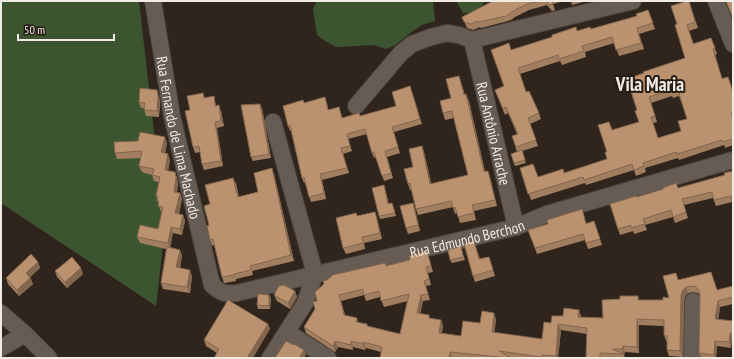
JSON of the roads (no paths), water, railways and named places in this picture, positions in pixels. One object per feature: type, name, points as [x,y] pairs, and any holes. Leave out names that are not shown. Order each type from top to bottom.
[{"type":"street","name":"Rua Fernando de Lima Machado","points":[[153,1],[172,116],[209,272]]},
{"type":"street","points":[[356,106],[401,53],[412,44],[447,33],[459,35],[472,40],[633,1]]},
{"type":"street","points":[[716,1],[733,44]]},
{"type":"street","name":"Rua Antônio Arrache","points":[[472,40],[516,226]]},
{"type":"street","points":[[270,358],[305,303],[315,274],[273,122]]},
{"type":"street","name":"Rua Edmundo Berchon","points":[[209,272],[212,285],[220,292],[227,294],[237,292],[516,226],[547,214],[733,160]]},
{"type":"street","points":[[692,358],[693,300]]},
{"type":"street","points":[[1,313],[49,358]]},
{"type":"street","points":[[287,332],[328,358]]},
{"type":"street","points":[[1,348],[25,334]]},
{"type":"district","name":"Vila Maria","points":[[650,84]]}]
